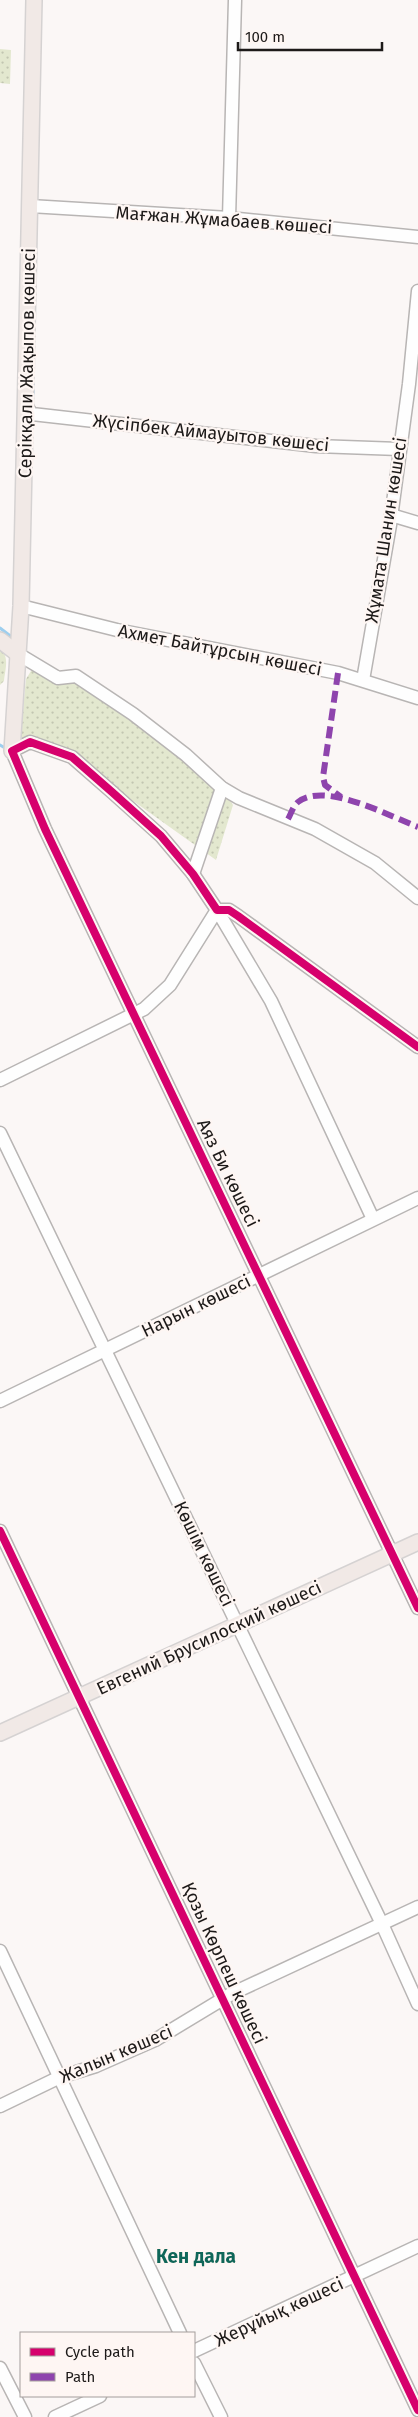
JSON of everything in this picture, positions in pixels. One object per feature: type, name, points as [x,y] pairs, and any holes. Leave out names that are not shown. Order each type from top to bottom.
[{"type":"main road","name":"Серікқали Жақыпов көшесі","points":[[6,754],[4,729],[18,654],[21,606],[27,406],[34,0]]},
{"type":"main road","points":[[0,640],[18,654]]},
{"type":"main road","name":"Евгений Брусилоский көшесі","points":[[0,1733],[418,1542]]},
{"type":"street","points":[[229,218],[235,0]]},
{"type":"street","name":"Мағжан Жұмабаев көшесі","points":[[30,206],[229,218],[418,237]]},
{"type":"street","name":"Жұмата Шанин көшесі","points":[[363,680],[391,515],[399,449],[413,385],[418,291]]},
{"type":"street","name":"Жүсіпбек Аймауытов көшесі","points":[[27,406],[32,414],[316,446],[399,449]]},
{"type":"street","points":[[391,515],[418,523]]},
{"type":"street","name":"Ахмет Байтұрсын көшесі","points":[[21,606],[117,630],[282,661],[363,680],[418,698]]},
{"type":"street","points":[[18,654],[58,678],[76,676],[133,714],[178,749],[222,788],[239,798],[315,829],[376,863],[418,898]]},
{"type":"street","points":[[6,754],[30,742],[72,757],[161,836],[193,874],[217,910],[271,1001],[374,1219]]},
{"type":"street","name":"Аяз Би көшесі","points":[[6,754],[46,829],[418,1608]]},
{"type":"street","points":[[193,874],[222,788]]},
{"type":"street","points":[[0,1080],[135,1014],[154,1001],[170,986],[217,910]]},
{"type":"street","points":[[217,910],[229,910],[238,916],[418,1047]]},
{"type":"street","name":"Көшім көшесі","points":[[0,1133],[382,1924],[418,2004]]},
{"type":"street","name":"Нарын көшесі","points":[[0,1401],[418,1198]]},
{"type":"street","name":"Қозы Көрпеш көшесі","points":[[0,1531],[224,1998],[418,2410]]},
{"type":"street","name":"Жалын көшесі","points":[[0,2106],[60,2077],[96,2066],[155,2040],[224,1998],[418,1906]]},
{"type":"street","points":[[0,1951],[180,2332]]},
{"type":"street","name":"Жерұйық көшесі","points":[[195,2351],[356,2277],[418,2246]]},
{"type":"street","points":[[195,2365],[220,2417]]},
{"type":"street","points":[[0,2368],[25,2417]]},
{"type":"street","points":[[55,2417],[98,2397]]},
{"type":"green space","points":[[0,49],[11,50],[10,84],[0,83]]},
{"type":"green space","points":[[0,648],[5,655],[6,664],[4,681],[0,685]]},
{"type":"green space","points":[[36,663],[58,678],[76,676],[222,788],[233,805],[216,860],[129,798],[70,749],[31,737],[20,742],[26,679]]},
{"type":"waterway","points":[[33,378],[33,395]]},
{"type":"waterway","points":[[0,628],[13,638]]},
{"type":"waterway","points":[[0,745],[5,748]]},
{"type":"marked path","points":[[338,673],[323,777],[325,785],[341,797]]},
{"type":"marked path","points":[[288,819],[298,802],[310,797],[324,796],[357,802],[418,827]]},
{"type":"cycle path","points":[[418,1047],[238,916],[229,910],[217,910],[193,874],[161,836],[72,757],[30,742],[12,751],[45,829],[418,1608]]},
{"type":"cycle path","points":[[0,1531],[418,2410]]},
{"type":"district","name":"Кен дала","points":[[196,2256]]}]
